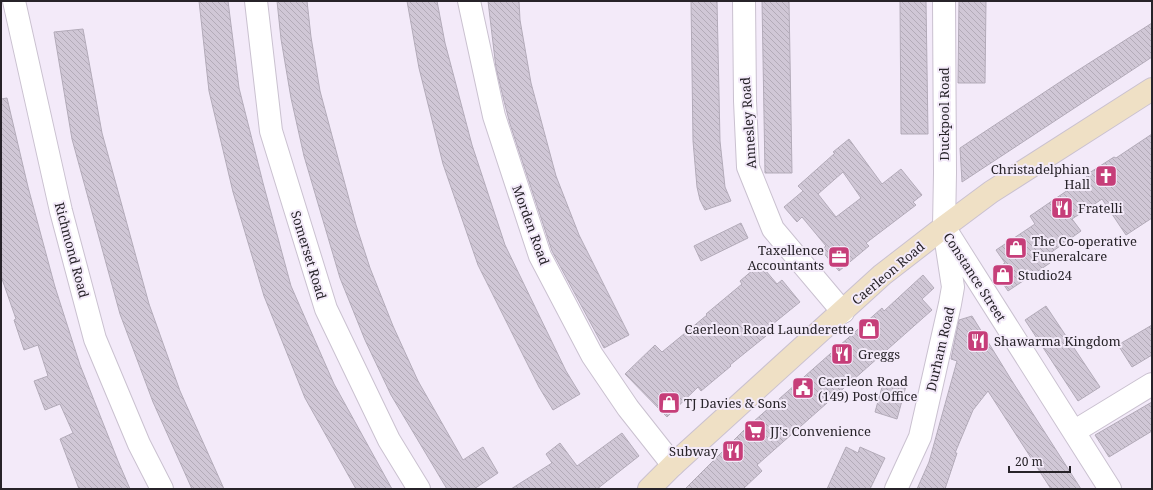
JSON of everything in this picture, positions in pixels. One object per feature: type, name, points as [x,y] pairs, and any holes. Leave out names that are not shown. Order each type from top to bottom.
[{"type":"main road","name":"Caerleon Road","points":[[649,489],[673,465],[882,276],[991,192],[1152,89]]},
{"type":"street","name":"Richmond Road","points":[[14,1],[61,211],[96,339],[139,444],[162,489]]},
{"type":"street","name":"Somerset Road","points":[[256,1],[271,131],[326,309],[389,440],[420,489]]},
{"type":"street","name":"Morden Road","points":[[469,1],[494,116],[540,256],[592,355],[628,408],[673,465]]},
{"type":"street","name":"Annesley Road","points":[[744,1],[745,101],[748,167],[773,229],[843,312]]},
{"type":"street","name":"Duckpool Road","points":[[944,1],[944,227]]},
{"type":"street","name":"Constance Street","points":[[944,227],[1075,431],[1110,489]]},
{"type":"street","name":"Durham Road","points":[[896,489],[920,437],[950,304],[953,287],[944,227]]},
{"type":"street","points":[[1075,431],[1152,384]]},
{"type":"building","points":[[199,1],[228,1],[239,88],[291,286],[334,384],[392,489],[356,489],[305,398],[264,296],[233,192],[209,91]]},
{"type":"building","points":[[277,1],[307,1],[320,91],[356,225],[370,268],[393,326],[418,381],[463,460],[483,447],[498,473],[474,489],[447,489],[391,395],[365,340],[340,278],[304,156],[291,98],[281,39]]},
{"type":"building","points":[[407,1],[437,1],[445,43],[472,145],[505,245],[566,371],[580,394],[553,410],[539,387],[478,265],[443,164],[419,68]]},
{"type":"building","points":[[488,1],[519,1],[520,20],[531,83],[556,176],[579,235],[629,335],[604,348],[552,251],[510,124],[504,101],[496,68]]},
{"type":"building","points":[[691,1],[717,1],[720,141],[725,187],[731,201],[705,210],[700,200],[697,187],[693,141]]},
{"type":"building","points":[[762,1],[789,1],[792,173],[765,173]]},
{"type":"building","points":[[900,1],[926,1],[928,134],[901,134]]},
{"type":"building","points":[[959,1],[986,1],[985,83],[958,83]]},
{"type":"building","points":[[1152,23],[1152,57],[962,182],[960,148]]},
{"type":"building","points":[[83,29],[102,133],[149,304],[180,391],[224,489],[192,489],[153,402],[120,314],[72,139],[54,32]]},
{"type":"building","points":[[7,98],[28,187],[55,287],[80,365],[130,489],[79,489],[60,439],[73,433],[60,404],[45,410],[34,381],[48,376],[38,345],[24,350],[14,320],[16,319],[1,276],[1,99]]},
{"type":"building","points":[[1152,134],[1152,218],[1126,235],[1102,199],[1072,219],[1081,231],[1046,256],[1050,263],[1008,291],[994,270],[1005,263],[996,250],[1035,224],[1030,216],[1087,177],[1086,175],[1114,157],[1116,158]]},
{"type":"building","points":[[849,139],[882,184],[901,169],[922,195],[913,202],[916,205],[866,243],[869,246],[839,271],[821,250],[826,246],[802,217],[797,222],[784,207],[803,191],[798,186],[835,153],[833,152]],"holes":[[[843,172],[861,198],[836,217],[818,194]]]},
{"type":"building","points":[[741,223],[748,238],[701,261],[694,246]]},
{"type":"building","points":[[760,264],[777,284],[782,280],[800,302],[763,332],[766,336],[701,391],[698,387],[667,417],[625,374],[655,345],[662,352],[742,284],[740,281]]},
{"type":"building","points":[[923,275],[934,288],[922,299],[932,310],[757,465],[762,471],[743,489],[685,489],[744,430],[882,308],[884,311]]},
{"type":"building","points":[[1046,306],[1100,387],[1078,401],[1025,320]]},
{"type":"building","points":[[972,316],[1081,489],[1051,489],[988,391],[973,410],[955,453],[957,453],[945,489],[917,489],[929,462],[957,361],[951,359],[959,320]]},
{"type":"building","points":[[1152,325],[1152,355],[1132,367],[1118,345]]},
{"type":"building","points":[[884,380],[906,386],[897,419],[875,412]]},
{"type":"building","points":[[1152,402],[1152,431],[1109,457],[1095,435]]},
{"type":"building","points":[[622,433],[639,456],[597,489],[511,489],[552,463],[546,454],[560,443],[577,466]]},
{"type":"building","points":[[846,447],[858,453],[860,447],[885,458],[870,489],[827,489]]},
{"type":"place","name":"Christadelphian Hall","points":[[1106,176]]},
{"type":"place","name":"Fratelli","points":[[1062,208]]},
{"type":"place","name":"The Co-operative Funeralcare","points":[[1016,248]]},
{"type":"place","name":"Taxellence Accountants","points":[[839,257]]},
{"type":"place","name":"Studio24","points":[[1003,275]]},
{"type":"place","name":"Caerleon Road Launderette","points":[[869,329]]},
{"type":"place","name":"Shawarma Kingdom","points":[[978,341]]},
{"type":"place","name":"Greggs","points":[[842,354]]},
{"type":"place","name":"Caerleon Road (149) Post Office","points":[[803,388]]},
{"type":"place","name":"TJ Davies & Sons","points":[[669,403]]},
{"type":"place","name":"JJ's Convenience","points":[[755,431]]},
{"type":"place","name":"Subway","points":[[733,451]]}]
